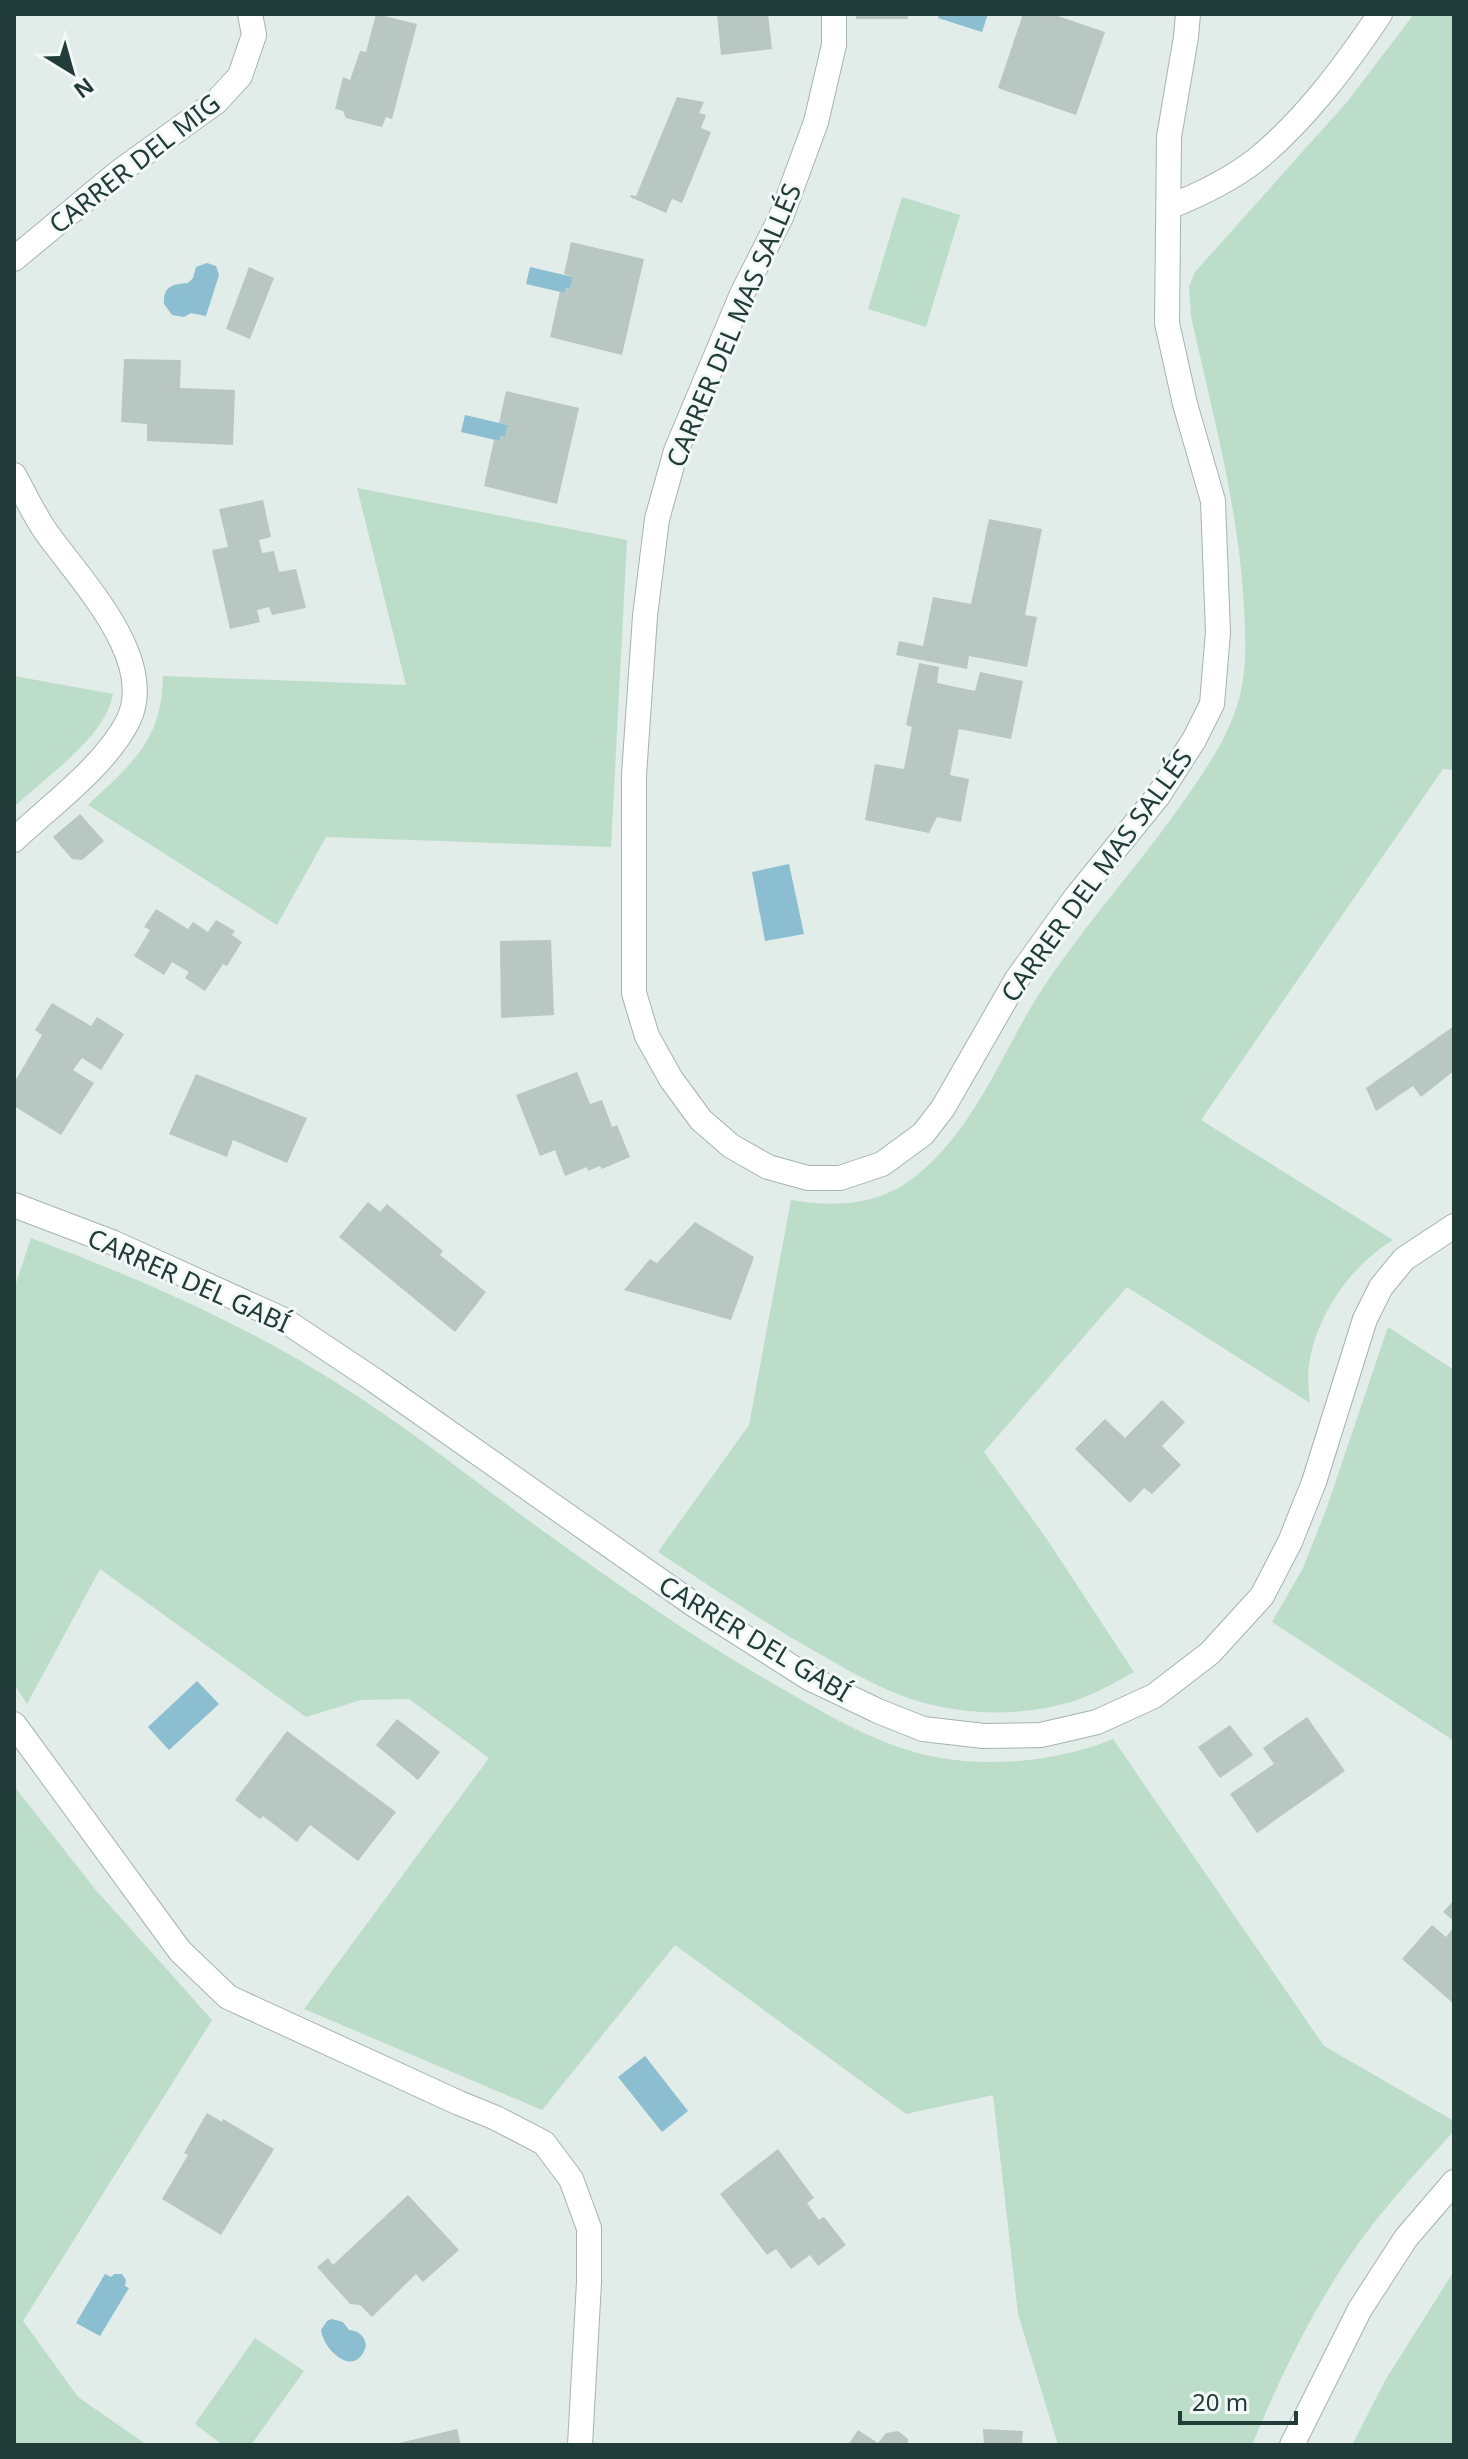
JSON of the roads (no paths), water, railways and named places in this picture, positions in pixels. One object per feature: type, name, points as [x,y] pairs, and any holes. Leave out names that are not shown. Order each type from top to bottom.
[{"type":"street","name":"CARRER DEL MIG","points":[[14,259],[119,172],[216,102],[240,76],[254,35],[250,14]]},
{"type":"street","name":"CARRER DEL MAS SALLÉS","points":[[834,14],[834,45],[816,122],[781,217],[742,294],[676,451],[657,519],[645,616],[634,775],[634,993],[647,1036],[671,1079],[701,1120],[731,1146],[768,1167],[808,1178],[840,1178],[882,1164],[923,1134],[943,1108],[1017,979],[1076,897],[1158,796],[1194,740],[1212,704],[1218,632],[1213,501],[1185,404],[1167,323],[1169,137],[1188,14]]},
{"type":"street","points":[[1169,207],[1207,192],[1256,160],[1310,108],[1357,49],[1380,14]]},
{"type":"street","points":[[14,475],[42,526],[122,637],[136,678],[129,718],[107,752],[14,840]]},
{"type":"street","name":"CARRER DEL GABÍ","points":[[14,1205],[114,1243],[284,1320],[696,1606],[809,1678],[923,1729],[984,1736],[1041,1735],[1097,1722],[1154,1696],[1210,1653],[1262,1596],[1290,1542],[1314,1482],[1365,1319],[1381,1287],[1404,1259],[1454,1226]]},
{"type":"street","points":[[14,1724],[180,1951],[228,1997],[496,2118],[544,2143],[571,2179],[589,2228],[580,2445]]},
{"type":"street","points":[[1292,2445],[1360,2309],[1406,2238],[1454,2182]]},
{"type":"water","points":[[939,14],[988,14],[982,32],[938,18]]},
{"type":"water","points":[[207,263],[216,266],[219,275],[206,316],[191,313],[184,317],[172,315],[164,304],[167,290],[174,285],[188,283],[196,267]]},
{"type":"water","points":[[530,267],[573,277],[570,289],[566,288],[565,293],[526,284]]},
{"type":"water","points":[[465,415],[508,425],[505,437],[501,436],[500,441],[461,432]]},
{"type":"water","points":[[789,864],[804,934],[765,941],[752,872]]},
{"type":"water","points":[[197,1681],[219,1704],[169,1750],[148,1727]]},
{"type":"water","points":[[645,2056],[688,2111],[662,2132],[618,2077]]},
{"type":"water","points":[[105,2274],[111,2277],[122,2274],[126,2280],[125,2286],[129,2288],[100,2336],[76,2323]]},
{"type":"water","points":[[332,2319],[343,2322],[349,2330],[363,2337],[366,2346],[355,2361],[341,2359],[323,2338],[321,2330]]}]
